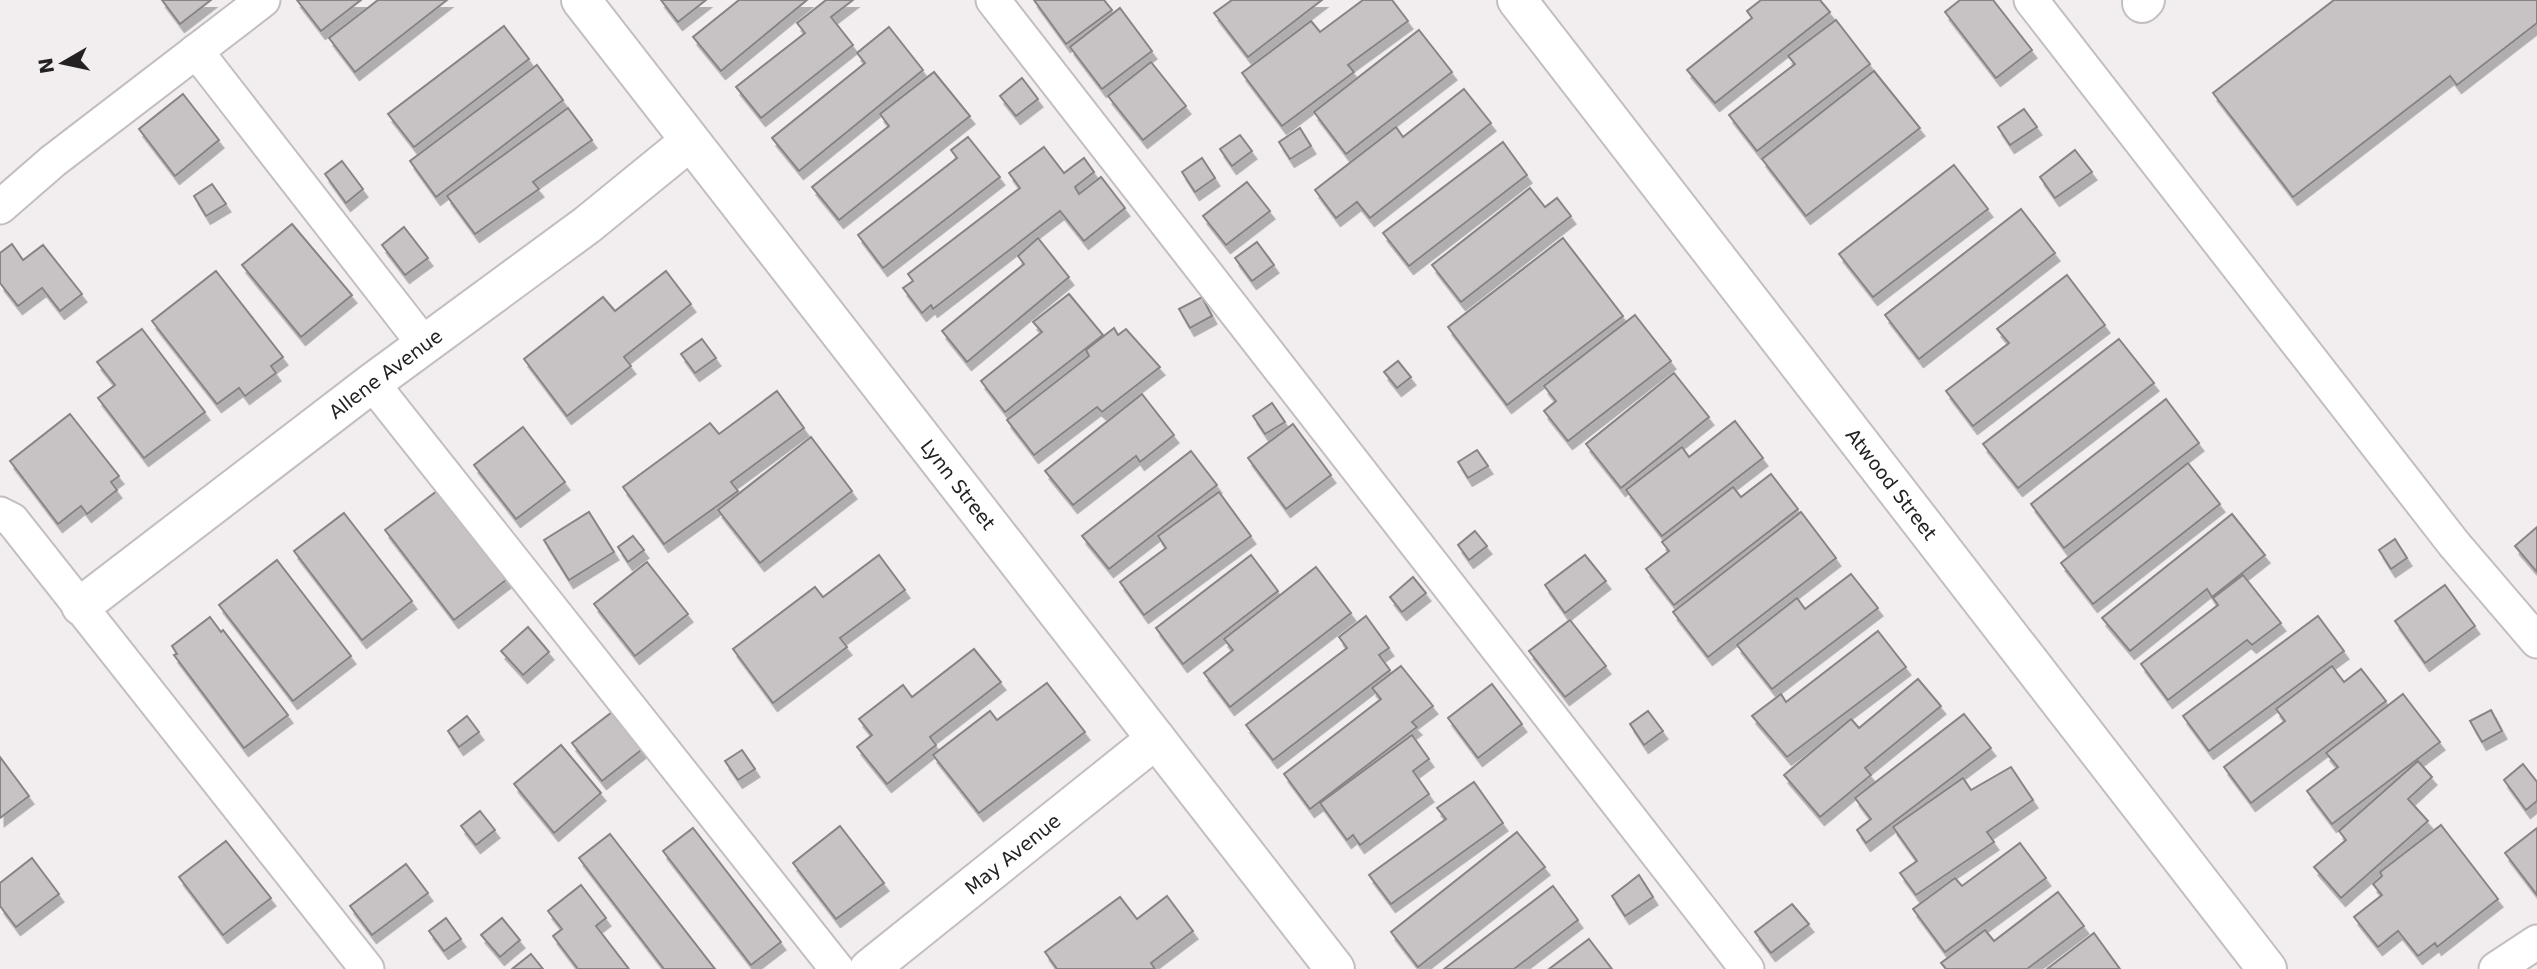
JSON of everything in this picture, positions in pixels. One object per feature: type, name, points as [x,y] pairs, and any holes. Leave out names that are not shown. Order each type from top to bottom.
[{"type":"street","name":"Lynn Street","points":[[581,0],[1335,969]]},
{"type":"street","name":"Atwood Street","points":[[1517,0],[2267,969]]},
{"type":"street","name":"Allene Avenue","points":[[81,606],[372,383],[587,225],[690,141]]},
{"type":"street","name":"May Avenue","points":[[869,969],[1100,787],[1156,739]]},
{"type":"lane","points":[[0,206],[52,161],[263,0]]},
{"type":"lane","points":[[993,0],[1748,969]]},
{"type":"lane","points":[[2031,0],[2454,544],[2537,641]]},
{"type":"lane","points":[[196,51],[424,344]]},
{"type":"lane","points":[[372,383],[837,969]]},
{"type":"lane","points":[[0,514],[12,520],[367,969]]},
{"type":"lane","points":[[2496,969],[2537,942]]},
{"type":"building","points":[[162,0],[211,0],[180,24]]},
{"type":"building","points":[[297,0],[361,0],[321,31]]},
{"type":"building","points":[[378,0],[447,0],[355,72],[329,38]]},
{"type":"building","points":[[661,0],[706,0],[678,22]]},
{"type":"building","points":[[739,0],[807,0],[721,71],[693,37]]},
{"type":"building","points":[[826,0],[853,0],[831,17],[853,45],[761,118],[736,87],[805,33],[797,23]]},
{"type":"building","points":[[1034,0],[1104,0],[1112,10],[1066,44]]},
{"type":"building","points":[[1232,0],[1322,0],[1248,57],[1214,13]]},
{"type":"building","points":[[1363,0],[1392,0],[1408,21],[1348,65],[1354,72],[1282,126],[1242,73],[1311,21],[1320,32]]},
{"type":"building","points":[[1761,0],[1820,0],[1830,12],[1715,103],[1687,70],[1752,18],[1747,11]]},
{"type":"building","points":[[1960,0],[1993,0],[2032,50],[1996,78],[1945,12]]},
{"type":"building","points":[[2334,0],[2537,0],[2537,23],[2457,85],[2450,76],[2293,197],[2213,93]]},
{"type":"building","points":[[1120,8],[1152,51],[1102,89],[1070,47]]},
{"type":"building","points":[[1836,20],[1870,64],[1757,151],[1729,115],[1795,64],[1788,56]]},
{"type":"building","points":[[504,26],[529,59],[414,147],[388,114]]},
{"type":"building","points":[[889,27],[923,70],[799,171],[772,138],[865,63],[857,53]]},
{"type":"building","points":[[1419,30],[1452,72],[1346,154],[1314,112]]},
{"type":"building","points":[[1151,62],[1186,106],[1143,140],[1108,96]]},
{"type":"building","points":[[537,65],[563,100],[436,197],[410,161]]},
{"type":"building","points":[[1874,71],[1920,128],[1806,216],[1762,159]]},
{"type":"building","points":[[934,72],[970,116],[839,220],[812,187],[889,126],[880,114]]},
{"type":"building","points":[[1022,78],[1038,99],[1016,116],[1000,96]]},
{"type":"building","points":[[1464,89],[1491,123],[1370,218],[1357,202],[1336,218],[1315,190],[1396,127],[1403,137]]},
{"type":"building","points":[[183,94],[219,140],[175,176],[139,129]]},
{"type":"building","points":[[568,108],[592,140],[533,182],[539,189],[475,234],[447,196]]},
{"type":"building","points":[[2024,109],[2037,127],[2010,145],[1998,127]]},
{"type":"building","points":[[1300,128],[1311,146],[1290,159],[1279,142]]},
{"type":"building","points":[[1240,135],[1252,151],[1232,166],[1220,149]]},
{"type":"building","points":[[968,137],[1000,177],[883,268],[858,235],[957,158],[951,150]]},
{"type":"building","points":[[1503,142],[1527,175],[1409,266],[1383,233]]},
{"type":"building","points":[[1044,147],[1064,173],[1084,158],[1094,172],[1075,187],[1079,194],[1101,177],[1125,208],[1084,241],[1060,211],[933,309],[931,305],[922,313],[903,288],[913,281],[908,274],[1020,188],[1009,173]]},
{"type":"building","points":[[2075,150],[2092,172],[2055,198],[2040,177]]},
{"type":"building","points":[[1202,158],[1215,178],[1195,192],[1182,172]]},
{"type":"building","points":[[342,161],[363,189],[346,203],[325,174]]},
{"type":"building","points":[[1954,165],[1988,209],[1873,297],[1839,254]]},
{"type":"building","points":[[1247,182],[1270,211],[1226,245],[1203,216]]},
{"type":"building","points":[[212,184],[226,204],[206,216],[194,196]]},
{"type":"building","points":[[1530,188],[1545,207],[1557,198],[1571,216],[1461,302],[1432,265]]},
{"type":"building","points":[[2021,209],[2055,253],[1919,359],[1885,315]]},
{"type":"building","points":[[292,224],[352,295],[301,337],[242,265]]},
{"type":"building","points":[[404,227],[428,258],[405,275],[382,245]]},
{"type":"building","points":[[1038,238],[1069,277],[967,362],[942,331],[1024,264],[1018,256]]},
{"type":"building","points":[[1563,238],[1623,316],[1507,405],[1448,327]]},
{"type":"building","points":[[1257,242],[1274,265],[1252,281],[1235,258]]},
{"type":"building","points":[[12,244],[23,260],[43,245],[82,294],[60,311],[42,288],[18,306],[0,283],[0,253]]},
{"type":"building","points":[[216,271],[283,357],[271,366],[276,373],[245,396],[239,388],[217,404],[152,321]]},
{"type":"building","points":[[666,271],[691,304],[624,357],[631,366],[567,416],[524,359],[603,297],[615,311]]},
{"type":"building","points":[[2067,275],[2105,325],[1973,426],[1946,391],[2009,343],[1997,329]]},
{"type":"building","points":[[1069,294],[1103,335],[1005,412],[981,381],[1042,332],[1033,322]]},
{"type":"building","points":[[1202,297],[1212,316],[1190,328],[1179,309]]},
{"type":"building","points":[[1635,315],[1671,361],[1568,441],[1544,411],[1556,401],[1544,386]]},
{"type":"building","points":[[1114,328],[1118,335],[1126,329],[1160,367],[1102,412],[1097,407],[1034,455],[1007,420],[1089,356],[1086,350]]},
{"type":"building","points":[[142,329],[205,412],[144,458],[98,398],[115,385],[97,362]]},
{"type":"building","points":[[702,339],[716,358],[695,373],[681,354]]},
{"type":"building","points":[[2119,339],[2154,383],[2018,488],[1983,444]]},
{"type":"building","points":[[1398,361],[1411,377],[1397,388],[1384,372]]},
{"type":"building","points":[[1674,373],[1709,417],[1621,488],[1586,444]]},
{"type":"building","points":[[777,391],[804,428],[731,482],[738,491],[664,544],[623,487],[710,423],[719,434]]},
{"type":"building","points":[[1142,394],[1174,435],[1140,462],[1136,456],[1073,505],[1045,471]]},
{"type":"building","points":[[2166,399],[2199,443],[2064,548],[2031,504]]},
{"type":"building","points":[[1272,403],[1285,422],[1265,434],[1253,416]]},
{"type":"building","points":[[70,414],[119,476],[111,482],[117,490],[87,514],[81,506],[58,524],[10,461]]},
{"type":"building","points":[[1735,421],[1763,458],[1662,536],[1626,490],[1682,447],[1689,457]]},
{"type":"building","points":[[1293,424],[1331,475],[1286,509],[1248,458]]},
{"type":"building","points":[[523,427],[565,482],[516,519],[474,465]]},
{"type":"building","points":[[811,437],[852,491],[760,563],[718,510]]},
{"type":"building","points":[[1477,450],[1488,466],[1468,478],[1458,462]]},
{"type":"building","points":[[1191,451],[1217,485],[1109,569],[1082,536]]},
{"type":"building","points":[[2188,463],[2220,504],[2093,604],[2061,563]]},
{"type":"building","points":[[1771,474],[1798,509],[1674,605],[1646,569],[1669,551],[1662,542],[1733,487],[1741,497]]},
{"type":"building","points":[[441,488],[510,577],[454,620],[385,530]]},
{"type":"building","points":[[1219,492],[1251,536],[1144,615],[1120,582],[1166,548],[1158,536]]},
{"type":"building","points":[[589,512],[614,552],[569,580],[544,540]]},
{"type":"building","points":[[1801,512],[1836,558],[1708,657],[1673,612]]},
{"type":"building","points":[[344,513],[412,601],[362,640],[294,551]]},
{"type":"building","points":[[2232,514],[2265,555],[2212,597],[2207,589],[2130,651],[2102,618]]},
{"type":"building","points":[[2537,527],[2537,572],[2515,546]]},
{"type":"building","points":[[1475,531],[1487,546],[1469,560],[1458,545]]},
{"type":"building","points":[[633,536],[644,550],[628,562],[618,547]]},
{"type":"building","points":[[2395,539],[2407,558],[2391,569],[2379,550]]},
{"type":"building","points":[[879,555],[905,590],[840,638],[847,647],[773,703],[733,649],[815,587],[823,597]]},
{"type":"building","points":[[1251,555],[1278,591],[1183,664],[1156,628]]},
{"type":"building","points":[[1585,555],[1606,581],[1565,613],[1545,585]]},
{"type":"building","points":[[277,560],[351,656],[293,701],[219,605]]},
{"type":"building","points":[[647,562],[688,614],[635,656],[594,604]]},
{"type":"building","points":[[1316,567],[1351,613],[1230,707],[1204,673],[1233,650],[1224,639]]},
{"type":"building","points":[[1851,574],[1878,608],[1772,689],[1737,645],[1797,598],[1805,609]]},
{"type":"building","points":[[2243,575],[2281,623],[2252,645],[2247,640],[2168,700],[2141,664],[2218,605],[2213,598]]},
{"type":"building","points":[[1413,577],[1426,593],[1402,612],[1390,597]]},
{"type":"building","points":[[2445,585],[2475,626],[2425,663],[2395,621]]},
{"type":"building","points":[[1366,616],[1389,648],[1379,655],[1390,670],[1273,760],[1246,725],[1347,648],[1339,637]]},
{"type":"building","points":[[2318,616],[2344,651],[2209,751],[2183,716]]},
{"type":"building","points":[[210,617],[288,715],[244,748],[174,655],[177,654],[172,646]]},
{"type":"building","points":[[1570,620],[1606,666],[1565,697],[1529,651]]},
{"type":"building","points":[[528,627],[549,652],[523,675],[501,651]]},
{"type":"building","points":[[1878,631],[1906,667],[1787,757],[1752,716],[1781,694],[1786,702]]},
{"type":"building","points":[[974,649],[1001,682],[930,737],[936,745],[887,784],[857,747],[872,735],[859,719],[903,685],[912,697]]},
{"type":"building","points":[[1401,666],[1433,706],[1412,722],[1417,727],[1310,809],[1284,774],[1381,699],[1372,688]]},
{"type":"building","points":[[2332,666],[2344,682],[2361,669],[2386,701],[2251,803],[2224,767],[2285,721],[2276,709]]},
{"type":"building","points":[[1918,679],[1941,706],[1865,768],[1871,775],[1820,817],[1784,775],[1851,719],[1859,728]]},
{"type":"building","points":[[1047,683],[1085,732],[979,813],[933,755],[990,711],[997,720]]},
{"type":"building","points":[[1492,684],[1522,724],[1478,758],[1448,718]]},
{"type":"building","points":[[2403,694],[2440,742],[2332,824],[2307,791],[2338,767],[2326,753]]},
{"type":"building","points":[[616,709],[645,747],[602,781],[572,743]]},
{"type":"building","points":[[2491,710],[2502,731],[2482,742],[2470,721]]},
{"type":"building","points":[[1648,711],[1663,731],[1644,745],[1630,724]]},
{"type":"building","points":[[1964,714],[1991,748],[1866,843],[1857,830],[1871,819],[1855,798]]},
{"type":"building","points":[[467,716],[479,732],[459,747],[448,731]]},
{"type":"building","points":[[1412,735],[1429,759],[1413,771],[1429,794],[1360,845],[1353,835],[1347,840],[1320,803]]},
{"type":"building","points":[[561,745],[601,793],[554,833],[514,784]]},
{"type":"building","points":[[742,750],[755,769],[738,780],[725,761]]},
{"type":"building","points":[[0,757],[29,796],[0,818]]},
{"type":"building","points":[[2418,761],[2432,777],[2408,799],[2428,821],[2341,898],[2314,867],[2346,840],[2339,831]]},
{"type":"building","points":[[2523,764],[2537,782],[2537,801],[2526,810],[2504,780]]},
{"type":"building","points":[[2011,767],[2033,800],[1987,832],[1994,842],[1916,895],[1900,873],[1917,861],[1893,827],[1963,778],[1971,790]]},
{"type":"building","points":[[1474,782],[1503,823],[1391,904],[1369,875],[1446,819],[1437,808]]},
{"type":"building","points":[[480,811],[495,830],[476,845],[461,826]]},
{"type":"building","points":[[2441,825],[2498,899],[2437,947],[2435,943],[2418,956],[2398,931],[2378,947],[2354,917],[2382,895],[2373,884],[2382,876],[2380,872]]},
{"type":"building","points":[[840,826],[884,883],[836,919],[793,863]]},
{"type":"building","points":[[693,828],[781,942],[751,965],[663,851]]},
{"type":"building","points":[[2537,828],[2537,895],[2505,853]]},
{"type":"building","points":[[1517,832],[1545,867],[1418,967],[1391,932]]},
{"type":"building","points":[[610,834],[715,969],[664,969],[579,858]]},
{"type":"building","points":[[226,841],[271,898],[223,935],[179,877]]},
{"type":"building","points":[[2020,843],[2046,878],[1945,952],[1913,909],[1955,878],[1962,886]]},
{"type":"building","points":[[32,858],[59,894],[16,927],[0,906],[0,883]]},
{"type":"building","points":[[406,864],[428,893],[372,935],[350,906]]},
{"type":"building","points":[[1639,875],[1653,897],[1625,916],[1612,896]]},
{"type":"building","points":[[581,885],[606,918],[596,926],[629,969],[578,969],[553,936],[562,929],[548,911]]},
{"type":"building","points":[[1553,886],[1578,920],[1514,969],[1444,969]]},
{"type":"building","points":[[2058,892],[2084,926],[2027,969],[1946,969],[1941,963],[1985,930],[1994,941]]},
{"type":"building","points":[[1167,896],[1193,931],[1151,963],[1155,969],[1057,969],[1045,952],[1120,897],[1137,919]]},
{"type":"building","points":[[1792,904],[1809,924],[1771,953],[1755,932]]},
{"type":"building","points":[[446,918],[461,939],[444,951],[429,931]]},
{"type":"building","points":[[502,918],[520,940],[500,957],[481,935]]},
{"type":"building","points":[[2094,933],[2120,969],[2047,969]]},
{"type":"building","points":[[1589,939],[1612,969],[1549,969]]},
{"type":"building","points":[[531,954],[543,969],[512,969]]}]
